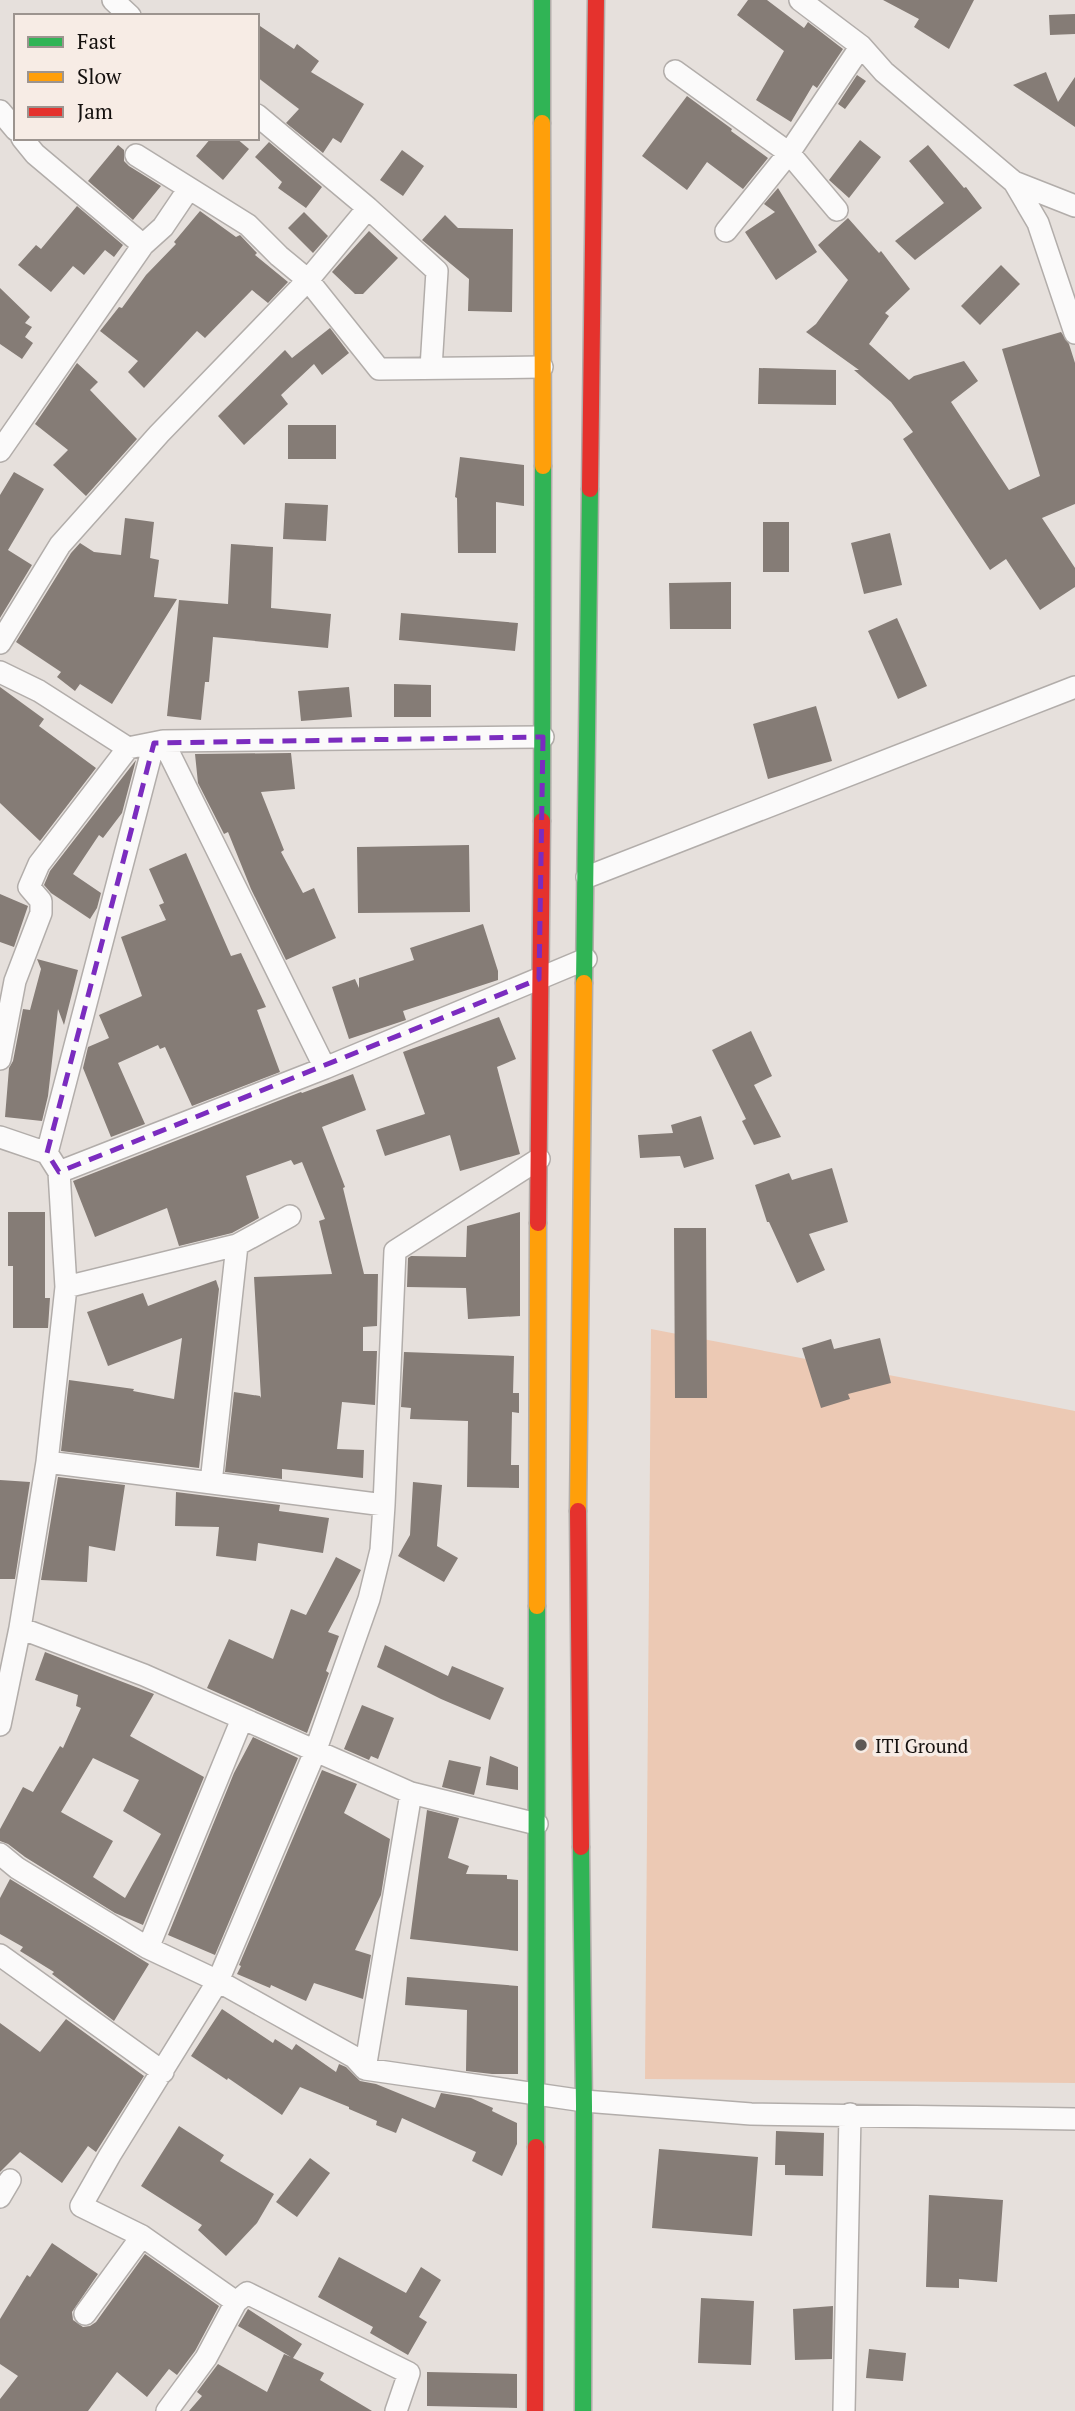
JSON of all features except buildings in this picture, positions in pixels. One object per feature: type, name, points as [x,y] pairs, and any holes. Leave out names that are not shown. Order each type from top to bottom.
[{"type":"main road","points":[[536,2411],[539,979],[543,737],[542,0]]},
{"type":"main road","points":[[583,2411],[584,2101],[577,1556],[596,0]]},
{"type":"street","points":[[113,0],[128,14]]},
{"type":"street","points":[[800,0],[861,46],[884,72],[1014,182],[1075,206]]},
{"type":"street","points":[[726,232],[789,153],[861,46]]},
{"type":"street","points":[[676,71],[789,153],[837,210]]},
{"type":"street","points":[[0,111],[14,128]]},
{"type":"street","points":[[259,117],[369,208],[437,271],[431,368]]},
{"type":"street","points":[[24,140],[35,154],[143,245]]},
{"type":"street","points":[[136,155],[188,190],[248,225],[308,280],[379,369],[541,367]]},
{"type":"street","points":[[1014,182],[1038,223],[1075,333]]},
{"type":"street","points":[[0,451],[143,245],[163,227],[188,190]]},
{"type":"street","points":[[0,643],[60,545],[159,434],[308,280],[369,208]]},
{"type":"street","points":[[0,672],[39,691],[128,748]]},
{"type":"street","points":[[587,877],[1075,687]]},
{"type":"street","points":[[0,1059],[8,978],[41,913],[41,901],[29,887],[39,864],[128,748],[159,742],[543,737]]},
{"type":"street","points":[[159,742],[325,1068]]},
{"type":"street","points":[[47,1153],[159,742]]},
{"type":"street","points":[[59,1172],[325,1068],[586,959]]},
{"type":"street","points":[[0,1137],[47,1153],[59,1172],[66,1287],[47,1462],[20,1628],[6,1662],[0,1725]]},
{"type":"street","points":[[236,2302],[142,2236],[81,2206],[218,1981],[315,1752],[376,1578],[384,1505],[395,1251],[539,1159]]},
{"type":"street","points":[[66,1287],[237,1245],[290,1216]]},
{"type":"street","points":[[211,1483],[237,1245]]},
{"type":"street","points":[[47,1462],[384,1505]]},
{"type":"street","points":[[20,1628],[144,1675],[411,1793],[537,1824]]},
{"type":"street","points":[[148,1948],[242,1719]]},
{"type":"street","points":[[365,2070],[411,1793]]},
{"type":"street","points":[[0,1854],[17,1868],[148,1948],[218,1981],[354,2057],[365,2070],[537,2092],[584,2101],[751,2114],[1075,2119]]},
{"type":"street","points":[[0,1955],[163,2072]]},
{"type":"street","points":[[844,2411],[850,2114]]},
{"type":"street","points":[[85,2314],[142,2236]]},
{"type":"street","points":[[167,2411],[206,2358],[236,2302],[247,2293],[409,2373],[396,2411]]},
{"type":"highlighted area","points":[[543,737],[539,979],[59,1172],[47,1153],[154,743]]},
{"type":"shaded area","name":"ITI Ground","points":[[651,1329],[1075,1411],[1075,2083],[645,2079]]},
{"type":"traffic: fast","points":[[542,0],[542,123]]},
{"type":"traffic: fast","points":[[542,821],[543,466]]},
{"type":"traffic: fast","points":[[584,983],[590,489]]},
{"type":"traffic: fast","points":[[536,2147],[537,1606]]},
{"type":"traffic: fast","points":[[581,1847],[583,2411]]},
{"type":"traffic: slow","points":[[542,123],[543,466]]},
{"type":"traffic: slow","points":[[578,1511],[584,983]]},
{"type":"traffic: slow","points":[[537,1606],[538,1223]]},
{"type":"traffic: jam","points":[[590,489],[596,0]]},
{"type":"traffic: jam","points":[[538,1223],[542,821]]},
{"type":"traffic: jam","points":[[578,1511],[581,1847]]},
{"type":"traffic: jam","points":[[535,2411],[536,2147]]},
{"type":"place","name":"ITI Ground","points":[[861,1745]]}]
